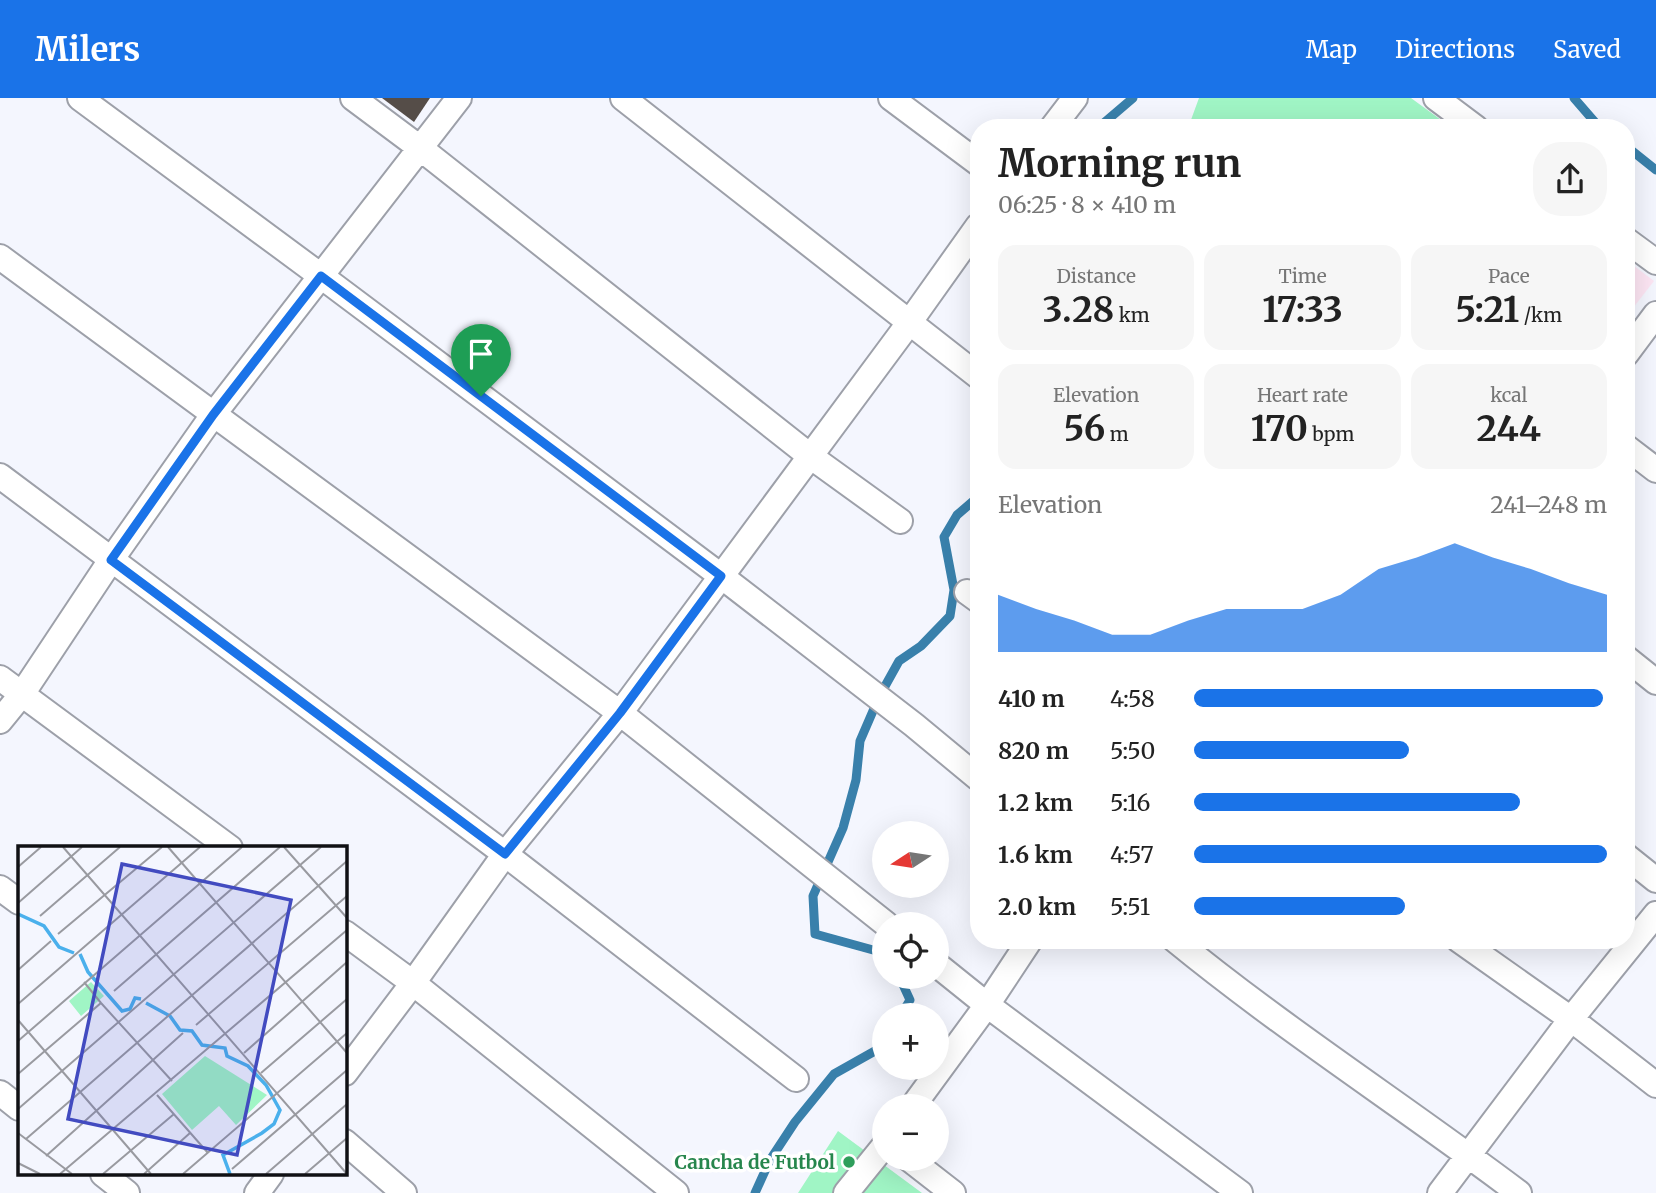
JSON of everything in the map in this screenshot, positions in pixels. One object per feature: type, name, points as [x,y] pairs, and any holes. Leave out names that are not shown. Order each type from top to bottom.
[{"type":"street","points":[[80,98],[721,576],[914,724],[970,771]]},
{"type":"street","points":[[353,98],[810,456],[900,521]]},
{"type":"street","points":[[0,721],[22,695],[111,560],[213,415],[459,98]]},
{"type":"street","points":[[623,98],[970,370]]},
{"type":"street","points":[[891,98],[970,157]]},
{"type":"street","points":[[1059,119],[1075,98]]},
{"type":"street","points":[[1436,98],[1464,119]]},
{"type":"street","points":[[346,1072],[505,854],[620,713],[970,237]]},
{"type":"street","points":[[1635,247],[1656,262]]},
{"type":"street","points":[[0,257],[620,713],[872,913]]},
{"type":"street","points":[[1635,342],[1656,314]]},
{"type":"street","points":[[1635,454],[1656,470]]},
{"type":"street","points":[[0,476],[505,854],[796,1079]]},
{"type":"street","points":[[1635,665],[1656,682]]},
{"type":"street","points":[[0,678],[227,846]]},
{"type":"street","points":[[1635,863],[1656,880]]},
{"type":"street","points":[[0,888],[18,901]]},
{"type":"street","points":[[1635,940],[1656,914]]},
{"type":"street","points":[[346,934],[413,983],[676,1193]]},
{"type":"street","points":[[922,1094],[1024,949]]},
{"type":"street","points":[[1186,949],[1229,984],[1519,1193]]},
{"type":"street","points":[[1472,949],[1571,1019],[1656,1085]]},
{"type":"street","points":[[1440,1193],[1571,1019],[1628,949]]},
{"type":"street","points":[[949,974],[1240,1193]]},
{"type":"street","points":[[0,1093],[18,1107]]},
{"type":"street","points":[[346,1143],[404,1193]]},
{"type":"street","points":[[846,1193],[872,1161]]},
{"type":"street","points":[[925,1171],[953,1193]]},
{"type":"street","points":[[106,1176],[127,1193]]},
{"type":"street","points":[[257,1193],[270,1176]]},
{"type":"shaded area","points":[[1635,267],[1654,281],[1635,305]]},
{"type":"green space","points":[[1199,98],[1411,98],[1440,119],[1191,119]]},
{"type":"green space","name":"Cancha de Futbol","points":[[838,1131],[872,1156],[872,1171],[892,1171],[922,1193],[798,1193]]},
{"type":"building","points":[[382,98],[430,98],[414,122]]},
{"type":"waterway","points":[[1108,119],[1133,98]]},
{"type":"waterway","points":[[1574,98],[1592,119]]},
{"type":"waterway","points":[[1635,153],[1656,170]]},
{"type":"waterway","points":[[872,950],[815,934],[813,896],[843,828],[856,780],[860,741],[879,697],[899,661],[921,646],[950,616],[954,590],[944,537],[957,515],[970,504]]},
{"type":"waterway","points":[[905,989],[910,1000],[908,1003]]},
{"type":"waterway","points":[[755,1193],[770,1160],[795,1122],[834,1074],[872,1053]]},
{"type":"place","name":"Cancha de Futbol","points":[[849,1162]]},
{"type":"route","points":[[321,276],[481,396],[721,576],[620,713],[505,854],[111,560],[213,415],[321,276]]}]
